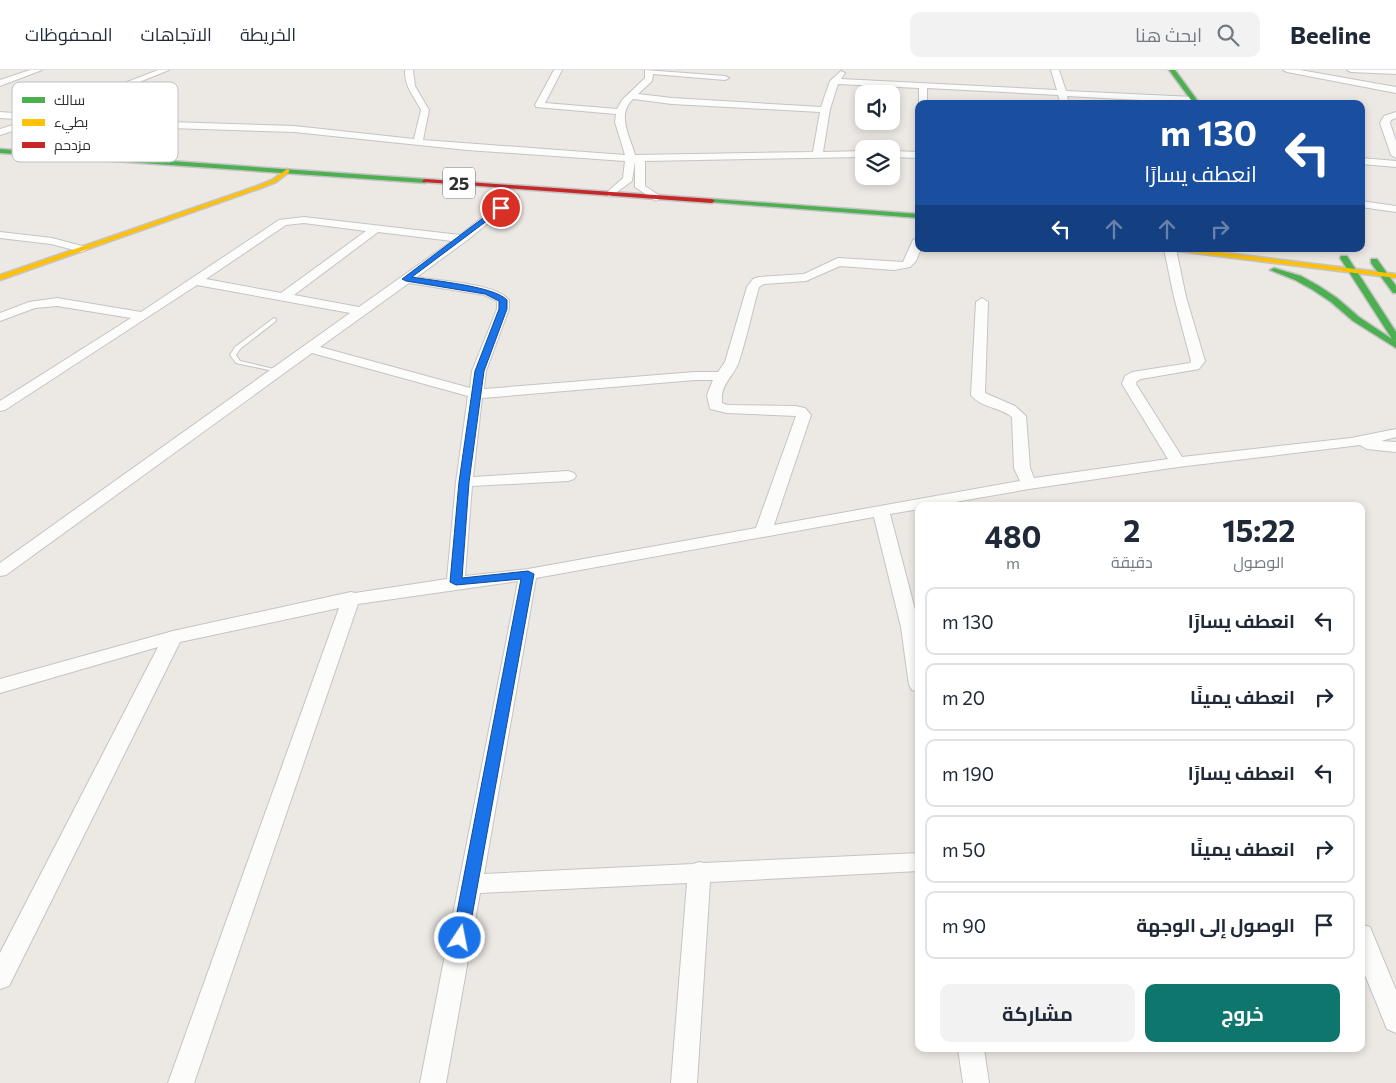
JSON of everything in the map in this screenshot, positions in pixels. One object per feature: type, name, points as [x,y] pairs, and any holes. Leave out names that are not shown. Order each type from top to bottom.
[{"type":"main road","points":[[1172,70],[1194,100]]},
{"type":"main road","name":"25","points":[[0,162],[915,223]]},
{"type":"main road","name":"25","points":[[171,162],[915,216]]},
{"type":"main road","points":[[195,210],[249,180],[262,169]]},
{"type":"main road","points":[[0,278],[274,181],[287,171]]},
{"type":"main road","points":[[1202,252],[1396,276]]},
{"type":"main road","points":[[1299,252],[1389,263]]},
{"type":"main road","points":[[1218,254],[1298,278],[1334,300],[1356,319],[1396,345]]},
{"type":"main road","points":[[1344,258],[1396,338]]},
{"type":"main road","points":[[1374,261],[1396,291]]},
{"type":"street","points":[[0,83],[38,70]]},
{"type":"street","points":[[135,82],[165,70]]},
{"type":"street","points":[[409,70],[408,76],[413,93],[425,110],[418,141]]},
{"type":"street","points":[[558,70],[539,105],[620,112]]},
{"type":"street","points":[[818,154],[826,110],[834,81],[840,73],[846,70]]},
{"type":"street","points":[[1055,70],[1065,100]]},
{"type":"street","points":[[1287,70],[1396,90]]},
{"type":"street","points":[[1351,70],[1396,72]]},
{"type":"street","points":[[656,198],[640,187],[633,157],[620,122],[620,112],[625,102],[649,79],[653,71],[725,78]]},
{"type":"street","points":[[834,81],[1140,100]]},
{"type":"street","points":[[923,86],[923,100]]},
{"type":"street","points":[[632,96],[826,110]]},
{"type":"street","points":[[1396,115],[1387,118],[1385,123],[1396,155]]},
{"type":"street","points":[[178,126],[294,128],[510,150],[633,157],[855,154]]},
{"type":"street","points":[[0,140],[12,132]]},
{"type":"street","points":[[900,154],[915,155]]},
{"type":"street","points":[[610,194],[628,179],[633,157]]},
{"type":"street","points":[[1365,161],[1396,164]]},
{"type":"street","points":[[0,570],[462,239],[514,197]]},
{"type":"street","points":[[1365,205],[1396,209]]},
{"type":"street","points":[[0,407],[143,316],[283,222],[304,220],[462,239]]},
{"type":"street","points":[[284,297],[375,229]]},
{"type":"street","points":[[0,235],[52,241],[82,249]]},
{"type":"street","points":[[763,533],[804,415],[800,411],[795,410],[719,408],[715,406],[714,395],[722,376],[732,363],[753,286],[757,282],[806,277],[838,262],[894,266],[906,265],[915,249]]},
{"type":"street","points":[[1171,252],[1180,297],[1198,361],[1194,366],[1137,375],[1130,378],[1129,384],[1178,462]]},
{"type":"street","points":[[406,279],[486,292],[503,300],[503,309],[479,371],[464,482],[456,582]]},
{"type":"street","points":[[196,281],[359,311]]},
{"type":"street","points":[[0,317],[45,302],[143,316]]},
{"type":"street","points":[[982,302],[978,395],[1010,409],[1019,416],[1022,468],[1029,484]]},
{"type":"street","points":[[308,348],[476,394],[695,376],[722,376]]},
{"type":"street","points":[[934,502],[1029,484],[1178,462],[1351,443],[1396,433]]},
{"type":"street","points":[[1351,443],[1396,447]]},
{"type":"street","points":[[464,482],[568,476]]},
{"type":"street","points":[[0,686],[173,637],[351,598],[456,582],[528,574],[915,506]]},
{"type":"street","points":[[881,512],[915,627]]},
{"type":"street","points":[[432,1083],[528,574]]},
{"type":"street","points":[[181,1083],[351,598]]},
{"type":"street","points":[[0,978],[173,637]]},
{"type":"street","points":[[470,884],[698,871],[915,862]]},
{"type":"street","points":[[684,1083],[698,871]]},
{"type":"street","points":[[1365,944],[1396,1021]]},
{"type":"street","points":[[971,1052],[976,1083]]},
{"type":"lane","points":[[274,320],[237,348],[233,356],[238,362],[276,371]]},
{"type":"traffic: fast","points":[[1172,70],[1194,100]]},
{"type":"traffic: fast","points":[[0,151],[12,152]]},
{"type":"traffic: fast","points":[[156,162],[425,181]]},
{"type":"traffic: fast","points":[[712,201],[915,216]]},
{"type":"traffic: fast","points":[[1344,258],[1396,338]]},
{"type":"traffic: fast","points":[[1374,261],[1396,291]]},
{"type":"traffic: fast","points":[[1274,270],[1298,278],[1316,288],[1334,300],[1356,319],[1396,345]]},
{"type":"traffic: slow","points":[[0,278],[259,187],[274,181],[287,171]]},
{"type":"traffic: slow","points":[[1202,252],[1396,276]]},
{"type":"traffic: jam","points":[[425,181],[712,201]]},
{"type":"route","points":[[460,938],[528,574],[456,582],[464,482],[479,371],[503,309],[503,300],[486,292],[406,279],[501,208]]}]
